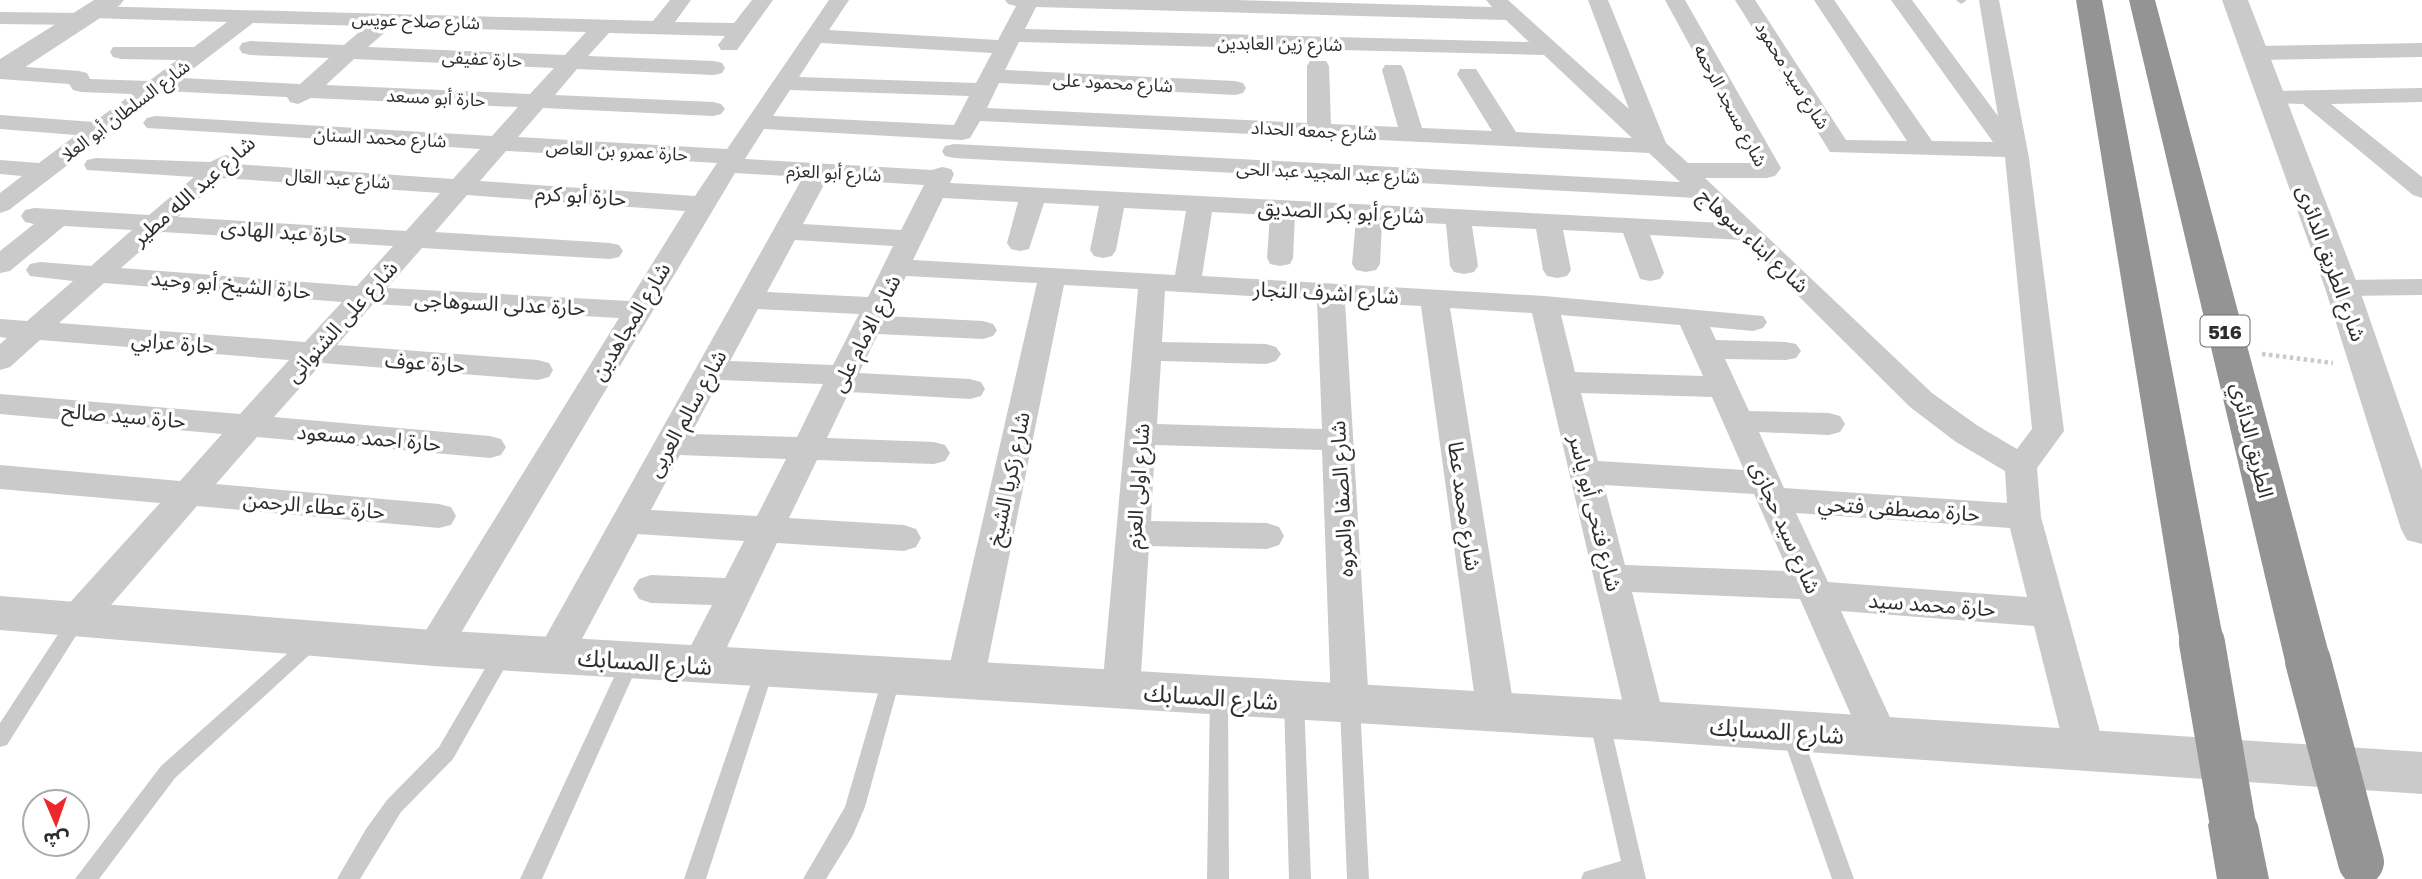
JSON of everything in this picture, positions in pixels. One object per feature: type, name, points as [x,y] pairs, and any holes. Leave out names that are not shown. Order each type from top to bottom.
[{"type":"highway","points":[[2089,0],[2243,879]]},
{"type":"highway","name":"الطريق الدائري","points":[[2143,0],[2363,870]]},
{"type":"street","points":[[211,14],[229,0]]},
{"type":"street","name":"شارع السلطان أبو العلا","points":[[0,205],[197,54],[290,0]]},
{"type":"street","points":[[339,17],[360,0]]},
{"type":"street","points":[[457,21],[479,0]]},
{"type":"street","points":[[660,27],[681,0]]},
{"type":"street","points":[[688,108],[739,30],[763,0]]},
{"type":"street","name":"شارع المجاهدين","points":[[433,648],[702,204],[839,0]]},
{"type":"street","points":[[1015,0],[1504,7]]},
{"type":"street","name":"شارع الامام على","points":[[700,665],[1028,0]]},
{"type":"street","points":[[1598,0],[1654,146]]},
{"type":"street","name":"شارع مسجد الرحمه","points":[[1675,0],[1769,168],[1766,171],[1680,170]]},
{"type":"street","name":"شارع سيد محمود","points":[[1745,0],[1837,145],[2014,154]]},
{"type":"street","points":[[1825,0],[1924,148]]},
{"type":"street","points":[[1901,0],[2014,154]]},
{"type":"street","points":[[1989,0],[2014,154],[2048,431],[2021,466],[2024,517],[2085,750]]},
{"type":"street","name":"شارع الطريق الدائرى","points":[[2235,0],[2342,288],[2422,529]]},
{"type":"street","name":"شارع ابناء سوهاج","points":[[1504,7],[1749,232],[1921,400],[1967,434],[2021,466]]},
{"type":"street","points":[[4,66],[95,10]]},
{"type":"street","name":"شارع صلاح عويس","points":[[0,18],[95,10],[457,21],[556,16],[604,25],[739,30]]},
{"type":"street","name":"شارع عبد الله مطير","points":[[0,360],[387,19]]},
{"type":"street","name":"شارع على الشنوانى","points":[[78,618],[604,25]]},
{"type":"street","name":"شارع زين العابدين","points":[[814,36],[1548,49]]},
{"type":"street","points":[[1219,166],[1245,43]]},
{"type":"street","name":"حارة عفيفى","points":[[250,48],[714,68]]},
{"type":"street","points":[[2255,53],[2422,50]]},
{"type":"street","points":[[121,52],[197,54]]},
{"type":"street","name":"حارة أبو مسعد","points":[[4,66],[79,78],[81,85],[305,90],[713,109]]},
{"type":"street","points":[[1318,66],[1319,130]]},
{"type":"street","points":[[1393,70],[1412,134]]},
{"type":"street","points":[[1468,74],[1508,138]]},
{"type":"street","points":[[783,83],[973,113]]},
{"type":"street","name":"شارع محمود على","points":[[973,113],[1235,88]]},
{"type":"street","points":[[2272,98],[2422,95]]},
{"type":"street","points":[[2308,97],[2422,190]]},
{"type":"street","points":[[758,122],[973,113]]},
{"type":"street","name":"شارع جمعه الحداد","points":[[973,113],[1654,146]]},
{"type":"street","name":"شارع عبد المجيد عبد الحى","points":[[973,113],[1219,166],[1703,191]]},
{"type":"street","points":[[0,122],[99,130]]},
{"type":"street","name":"شارع محمد السنان","points":[[155,123],[260,131],[499,142]]},
{"type":"street","name":"حارة عمرو بن العاص","points":[[499,142],[731,161]]},
{"type":"street","name":"شارع أبو العزم","points":[[731,161],[937,184]]},
{"type":"street","name":"شارع عبد العال","points":[[96,165],[215,170],[460,187]]},
{"type":"street","points":[[0,167],[44,171]]},
{"type":"street","name":"شارع سالم العربى","points":[[554,656],[819,171]]},
{"type":"street","name":"شارع أبو بكر الصديق","points":[[937,184],[1033,195],[1113,200],[1749,232]]},
{"type":"street","name":"حارة أبو كرم","points":[[460,187],[702,204]]},
{"type":"street","points":[[1020,243],[1033,195]]},
{"type":"street","points":[[1103,250],[1113,200]]},
{"type":"street","points":[[1187,284],[1200,204]]},
{"type":"street","points":[[1280,258],[1283,208]]},
{"type":"street","points":[[1366,264],[1369,213]]},
{"type":"street","name":"حارة عبد الهادى","points":[[0,265],[46,216],[610,251]]},
{"type":"street","points":[[1458,217],[1464,266]]},
{"type":"street","points":[[1548,222],[1557,270]]},
{"type":"street","points":[[1634,226],[1650,273]]},
{"type":"street","points":[[784,231],[912,239]]},
{"type":"street","name":"شارع اشرف النجار","points":[[898,267],[1544,305],[1754,322]]},
{"type":"street","name":"حارة الشيخ أبو وحيد","points":[[40,270],[364,295]]},
{"type":"street","name":"شارع زكريا الشيخ","points":[[965,681],[1052,276]]},
{"type":"street","name":"شارع اولى العزم","points":[[1121,690],[1152,282]]},
{"type":"street","points":[[2342,288],[2422,287]]},
{"type":"street","name":"شارع الصفا والمروه","points":[[1331,292],[1350,705]]},
{"type":"street","name":"حارة عدلى السوهاجى","points":[[364,295],[636,310]]},
{"type":"street","name":"شارع محمد عطا","points":[[1434,298],[1496,714]]},
{"type":"street","points":[[747,300],[983,330]]},
{"type":"street","name":"شارع فتحى أبو ياسر","points":[[1544,305],[1646,722]]},
{"type":"street","name":"شارع سيد حجازى","points":[[1691,317],[1880,737]]},
{"type":"street","name":"حارة عرابي","points":[[0,328],[312,354]]},
{"type":"street","points":[[1706,349],[1786,351]]},
{"type":"street","points":[[1147,351],[1266,354]]},
{"type":"street","name":"حارة عوف","points":[[312,354],[538,370]]},
{"type":"street","points":[[709,370],[970,389]]},
{"type":"street","points":[[1563,382],[1723,387]]},
{"type":"street","name":"حارة سيد صالح","points":[[0,404],[247,426]]},
{"type":"street","points":[[1739,421],[1829,424]]},
{"type":"street","name":"حارة احمد مسعود","points":[[247,426],[490,447]]},
{"type":"street","points":[[1140,434],[1338,440]]},
{"type":"street","points":[[669,444],[934,453]]},
{"type":"street","name":"حارة مصطفى فتحي","points":[[1586,472],[2024,517]]},
{"type":"street","name":"حارة عطاء الرحمن","points":[[0,477],[439,516]]},
{"type":"street","points":[[627,521],[904,538]]},
{"type":"street","points":[[1133,533],[1266,536]]},
{"type":"street","name":"حارة محمد سيد","points":[[1611,578],[1814,591],[2049,613]]},
{"type":"street","points":[[651,589],[736,592]]},
{"type":"street","name":"شارع المسابك","points":[[3,617],[78,618],[504,653],[1599,719],[2422,773]]},
{"type":"lane","points":[[0,739],[78,618]]},
{"type":"lane","points":[[86,879],[168,772],[248,697],[317,638]]},
{"type":"lane","points":[[348,879],[394,806],[446,753],[504,653]]},
{"type":"lane","points":[[531,879],[631,660]]},
{"type":"lane","points":[[695,879],[765,669]]},
{"type":"lane","points":[[814,879],[845,830],[855,807],[892,677]]},
{"type":"lane","points":[[1218,879],[1219,696]]},
{"type":"lane","points":[[1294,701],[1300,879]]},
{"type":"lane","points":[[1350,705],[1358,879]]},
{"type":"lane","points":[[1592,879],[1618,871],[1634,875],[1599,719]]},
{"type":"lane","points":[[1791,732],[1843,879]]},
{"type":"path","points":[[2230,350],[2344,364]]}]
